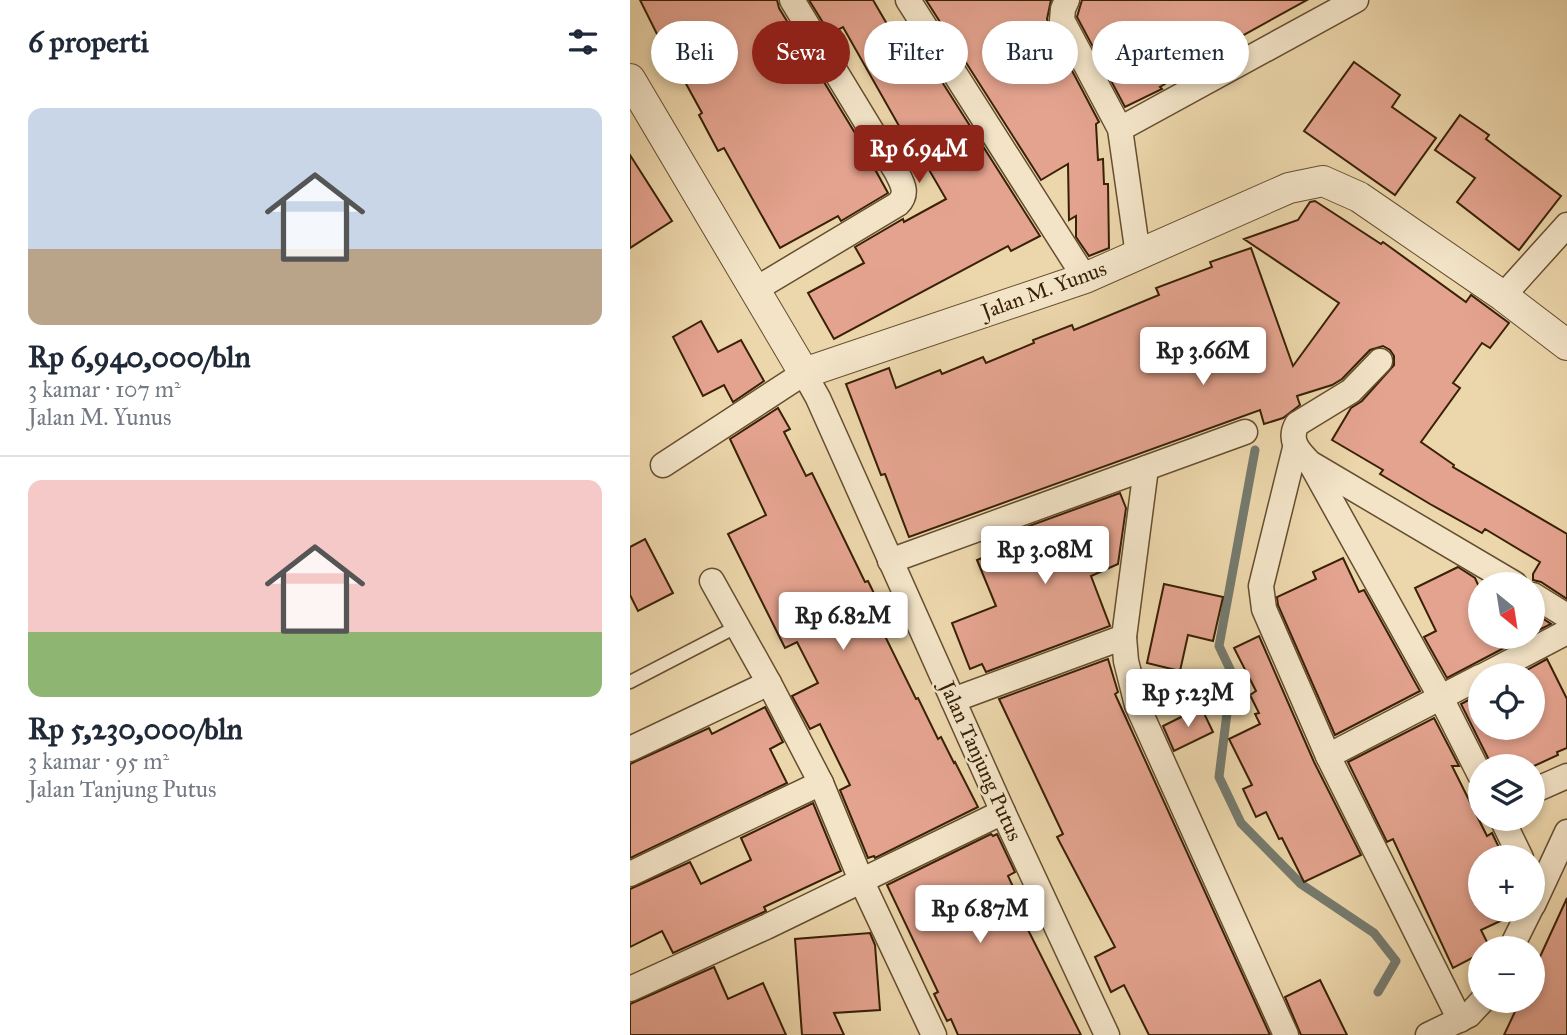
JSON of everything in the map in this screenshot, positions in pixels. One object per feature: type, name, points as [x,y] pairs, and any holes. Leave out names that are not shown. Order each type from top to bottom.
[{"type":"street","points":[[756,289],[898,204],[905,191],[897,171],[792,0]]},
{"type":"street","points":[[908,0],[1085,278]]},
{"type":"street","points":[[1067,0],[1062,20],[1120,129],[1138,254]]},
{"type":"street","points":[[1120,129],[1356,0]]},
{"type":"street","points":[[630,79],[804,373],[663,465]]},
{"type":"street","name":"Jalan M. Yunus","points":[[804,373],[1085,278],[1289,188],[1323,181],[1359,197],[1503,296],[1567,345]]},
{"type":"street","points":[[1503,296],[1567,225]]},
{"type":"street","points":[[1380,360],[1351,391],[1297,424],[1293,433],[1303,456],[1441,698],[1469,754]]},
{"type":"street","name":"Jalan Tanjung Putus","points":[[804,373],[818,398],[1003,812],[1107,1035]]},
{"type":"street","points":[[890,561],[1245,432]]},
{"type":"street","points":[[1303,456],[1495,572]]},
{"type":"street","points":[[1303,456],[1261,586],[1264,609],[1328,756],[1460,1020]]},
{"type":"street","points":[[1146,468],[1124,637],[1126,661],[1138,705],[1286,1035]]},
{"type":"street","points":[[712,581],[769,682],[821,783],[860,880],[934,1035]]},
{"type":"street","points":[[1545,603],[1567,616]]},
{"type":"street","points":[[1507,663],[1567,632]]},
{"type":"street","points":[[953,700],[1124,637]]},
{"type":"street","points":[[630,749],[769,682]]},
{"type":"street","points":[[1328,756],[1468,684]]},
{"type":"street","points":[[1545,786],[1567,776]]},
{"type":"street","points":[[630,874],[821,783]]},
{"type":"street","points":[[630,989],[766,927],[1003,812]]},
{"type":"street","points":[[1545,875],[1567,832]]},
{"type":"street","points":[[1428,1035],[1471,1013]]},
{"type":"lane","points":[[630,682],[738,626]]},
{"type":"building","points":[[640,0],[777,0],[787,21],[752,21],[752,84],[825,84],[888,193],[841,221],[838,216],[780,248],[724,148],[718,151],[686,84],[738,84],[738,21],[651,22]]},
{"type":"building","points":[[809,0],[873,0],[885,21],[864,21],[864,64],[850,39],[850,21],[822,21]]},
{"type":"building","points":[[926,0],[1051,0],[1048,21],[982,21],[982,84],[1078,82],[1099,122],[1096,124],[1098,160],[1103,159],[1104,184],[1108,184],[1109,248],[1089,256],[1076,237],[1076,216],[1069,220],[1068,164],[1041,180],[968,66],[968,21],[939,21]]},
{"type":"building","points":[[1082,0],[1307,0],[1249,32],[1249,21],[1092,21],[1092,45],[1077,17]]},
{"type":"building","points":[[1354,62],[1400,95],[1392,107],[1436,138],[1395,195],[1304,131]]},
{"type":"building","points":[[875,84],[943,84],[1040,236],[1011,251],[1008,246],[834,339],[808,293],[864,263],[855,247],[903,219],[904,222],[946,199],[924,161],[920,163]]},
{"type":"building","points":[[1113,84],[1165,84],[1160,87],[1162,89],[1125,107]]},
{"type":"building","points":[[1460,115],[1489,135],[1486,139],[1561,196],[1519,250],[1457,202],[1475,178],[1435,150]]},
{"type":"building","points":[[630,155],[672,221],[630,248]]},
{"type":"building","points":[[1315,201],[1381,244],[1383,242],[1466,302],[1471,295],[1509,323],[1490,348],[1482,343],[1453,383],[1460,388],[1421,442],[1454,465],[1453,467],[1567,534],[1567,599],[1545,585],[1545,572],[1534,572],[1540,562],[1485,529],[1482,533],[1430,504],[1380,474],[1383,470],[1332,440],[1351,408],[1362,401],[1394,365],[1394,356],[1383,346],[1370,350],[1342,379],[1332,385],[1297,396],[1300,405],[1283,418],[1264,424],[1260,410],[909,537],[885,474],[881,475],[846,384],[889,368],[896,388],[940,370],[942,374],[983,357],[986,363],[1034,343],[1033,340],[1072,325],[1074,330],[1159,295],[1156,288],[1212,267],[1210,262],[1251,248],[1293,366],[1339,303],[1244,239],[1298,220],[1310,202]]},
{"type":"building","points":[[701,321],[718,352],[741,340],[764,381],[733,402],[724,385],[703,396],[673,337]]},
{"type":"building","points":[[778,408],[790,429],[784,432],[806,476],[812,473],[865,582],[868,581],[886,618],[878,622],[916,699],[918,698],[938,739],[941,737],[978,807],[875,858],[868,858],[840,790],[850,785],[820,724],[810,729],[792,696],[818,683],[797,642],[785,648],[728,534],[766,515],[730,439]]},
{"type":"building","points":[[1120,493],[1126,508],[1118,564],[1091,576],[1110,626],[986,672],[982,664],[970,669],[952,623],[996,606],[977,560],[1023,541],[1018,530]]},
{"type":"building","points":[[645,539],[673,593],[638,611],[630,595],[630,547]]},
{"type":"building","points":[[1343,558],[1359,592],[1364,590],[1420,691],[1335,735],[1278,605],[1277,597],[1316,579],[1313,572]]},
{"type":"building","points":[[1458,567],[1468,573],[1468,649],[1502,649],[1476,663],[1468,663],[1468,667],[1447,678],[1424,637],[1436,631],[1415,588]]},
{"type":"building","points":[[1164,584],[1223,597],[1213,641],[1188,635],[1180,671],[1147,663]]},
{"type":"building","points":[[1259,636],[1314,762],[1361,855],[1304,882],[1266,812],[1256,817],[1243,789],[1252,785],[1229,739],[1260,724],[1255,714],[1259,713],[1250,695],[1256,691],[1234,648]]},
{"type":"building","points":[[1108,659],[1118,692],[1115,694],[1270,1035],[1149,1035],[1124,985],[1111,992],[1095,957],[1115,947],[1057,837],[1063,834],[999,699]]},
{"type":"building","points":[[1547,659],[1567,699],[1567,748],[1545,761],[1545,754],[1486,754],[1479,740],[1545,740],[1545,663],[1540,663]]},
{"type":"building","points":[[1468,700],[1468,718],[1461,704]]},
{"type":"building","points":[[765,707],[783,742],[770,749],[787,783],[630,858],[630,764],[709,728],[712,734]]},
{"type":"building","points":[[1201,707],[1213,732],[1174,751],[1163,726]]},
{"type":"building","points":[[1434,718],[1459,766],[1452,766],[1468,798],[1468,831],[1484,831],[1487,836],[1492,833],[1498,845],[1468,845],[1468,922],[1498,922],[1481,930],[1484,936],[1468,936],[1468,960],[1453,968],[1393,839],[1387,842],[1348,762]]},
{"type":"building","points":[[813,803],[841,871],[764,907],[766,911],[673,953],[662,931],[630,947],[630,889],[690,862],[701,884],[751,860],[741,838]]},
{"type":"building","points":[[991,834],[997,834],[1015,872],[1008,876],[1021,904],[1016,906],[1081,1035],[958,1035],[951,1019],[947,1021],[934,994],[938,992],[887,885]]},
{"type":"building","points":[[1567,898],[1567,1035],[1504,1035],[1514,1013],[1545,1013],[1545,946]]},
{"type":"building","points":[[870,933],[875,945],[880,1010],[834,1013],[844,1035],[802,1035],[795,939]]},
{"type":"building","points":[[714,967],[728,999],[763,983],[786,1035],[630,1035],[630,1004]]},
{"type":"building","points":[[1320,980],[1347,1035],[1301,1035],[1285,997]]},
{"type":"waterway","points":[[1255,450],[1219,646],[1238,686],[1227,713],[1219,777],[1241,823],[1301,884],[1374,933],[1396,961],[1378,992]]}]
